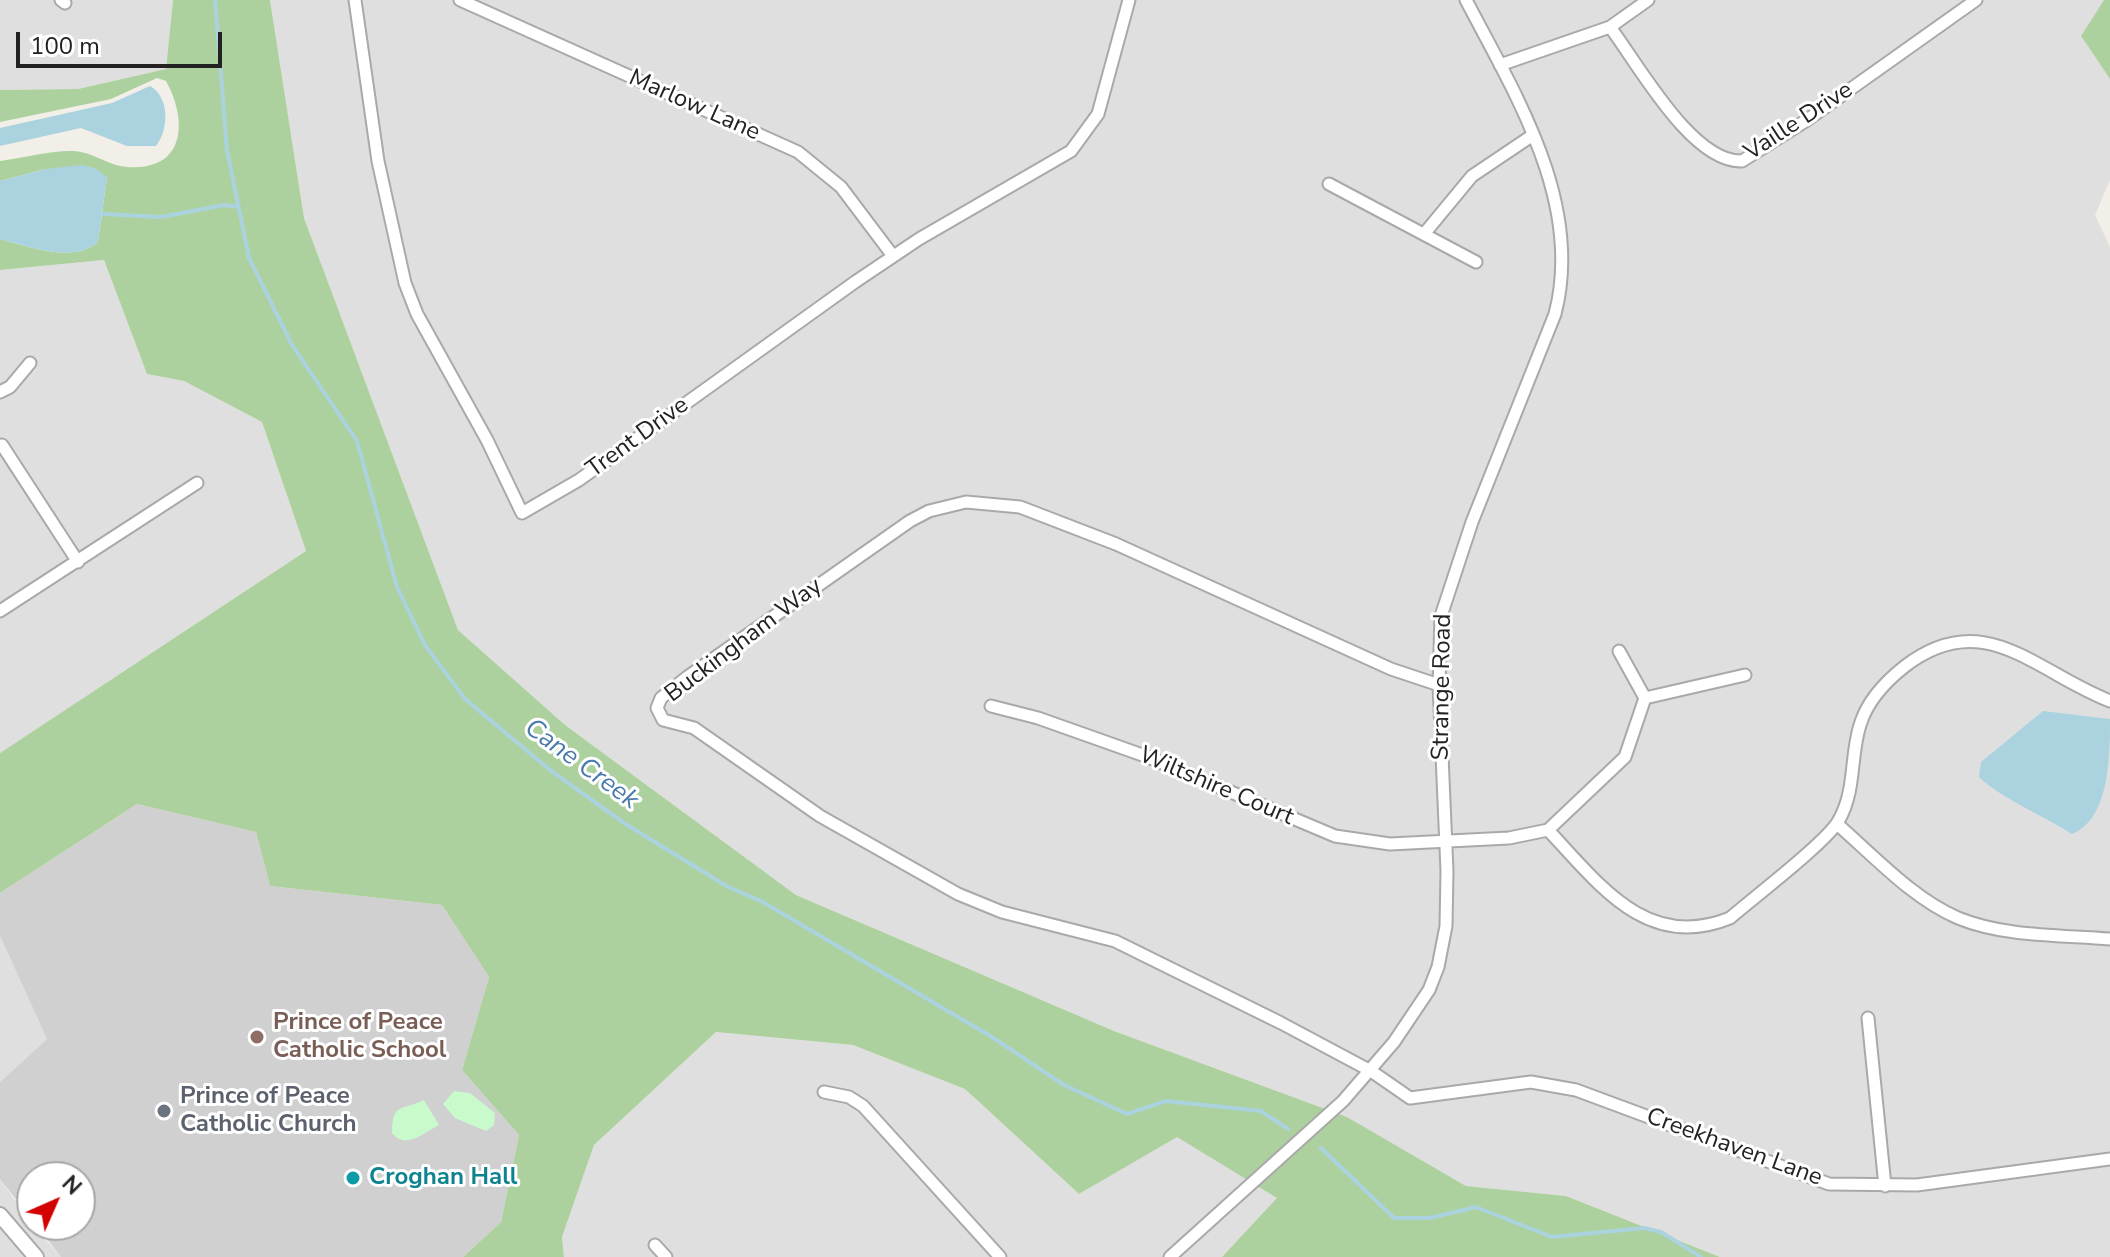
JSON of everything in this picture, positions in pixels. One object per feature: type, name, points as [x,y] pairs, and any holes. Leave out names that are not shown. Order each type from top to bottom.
[{"type":"street","name":"Trent Drive","points":[[355,0],[378,161],[405,283],[417,314],[487,440],[522,513],[579,480],[893,256],[1055,163],[1082,140],[1102,101],[1129,0]]},
{"type":"street","name":"Marlow Lane","points":[[460,0],[798,152],[841,187],[893,256]]},
{"type":"street","name":"Strange Road","points":[[1170,1257],[1314,1129],[1371,1071],[1414,1015],[1438,967],[1446,926],[1439,632],[1446,593],[1560,295],[1562,245],[1557,212],[1533,135],[1466,0]]},
{"type":"street","points":[[1500,65],[1610,27],[1648,0]]},
{"type":"street","name":"Vaille Drive","points":[[1610,27],[1689,134],[1715,155],[1742,161],[1807,120],[1976,0]]},
{"type":"street","points":[[1424,234],[1472,176],[1533,135]]},
{"type":"street","points":[[1329,184],[1476,262]]},
{"type":"street","points":[[0,392],[10,387],[30,363]]},
{"type":"street","points":[[2,445],[78,562]]},
{"type":"street","points":[[0,611],[197,483]]},
{"type":"street","name":"Buckingham Way","points":[[1371,1071],[1115,941],[1002,912],[958,894],[820,816],[694,728],[663,720],[657,708],[661,698],[686,678],[910,521],[938,508],[966,502],[1004,503],[1063,521],[1391,669],[1439,685]]},
{"type":"street","points":[[1619,651],[1645,698],[1625,757],[1548,830],[1623,906],[1682,930],[1710,926],[1730,918],[1837,824],[1851,790],[1861,722],[1874,696],[1914,660],[1941,647],[1979,640],[2001,646],[2110,701]]},
{"type":"street","points":[[1645,698],[1745,675]]},
{"type":"street","name":"Wiltshire Court","points":[[991,706],[1038,718],[1148,757],[1335,836],[1378,843],[1509,838],[1548,830]]},
{"type":"street","points":[[1837,824],[1917,892],[1959,918],[1983,926],[2110,939]]},
{"type":"street","points":[[1868,1018],[1885,1186]]},
{"type":"street","name":"Creekhaven Lane","points":[[1371,1071],[1410,1098],[1478,1086],[1531,1082],[1576,1090],[1829,1184],[1917,1185],[2110,1159]]},
{"type":"street","points":[[824,1092],[849,1097],[863,1106],[1000,1257]]},
{"type":"street","points":[[0,1215],[36,1257]]},
{"type":"street","points":[[655,1245],[666,1257]]},
{"type":"shaded area","points":[[0,0],[173,0],[166,69],[78,89],[0,90]]},
{"type":"shaded area","points":[[270,0],[2104,0],[2081,36],[2110,79],[2110,180],[2095,215],[2110,247],[2110,1257],[1720,1257],[1566,1196],[1466,1186],[1347,1117],[1114,1031],[796,895],[565,725],[458,630],[304,218]]},
{"type":"shaded area","points":[[104,260],[147,374],[184,381],[262,422],[306,551],[0,753],[0,270]]},
{"type":"shaded area","points":[[137,804],[256,832],[270,886],[442,905],[489,977],[462,1070],[519,1135],[501,1222],[463,1257],[61,1257],[48,1241],[96,1241],[96,1161],[16,1161],[16,1200],[0,1179],[0,1082],[47,1039],[0,936],[0,893]]},
{"type":"shaded area","points":[[0,936],[47,1039],[0,1082]]},
{"type":"shaded area","points":[[716,1032],[853,1045],[965,1089],[1079,1194],[1177,1136],[1278,1198],[1222,1257],[564,1257],[562,1237],[594,1145]]},
{"type":"shaded area","points":[[0,1179],[16,1202],[16,1241],[46,1241],[61,1257],[0,1257]]},
{"type":"green space","points":[[173,0],[270,0],[304,218],[458,630],[565,725],[796,895],[1114,1031],[1347,1117],[1466,1186],[1566,1196],[1720,1257],[1222,1257],[1277,1198],[1177,1137],[1079,1194],[965,1089],[853,1045],[716,1032],[594,1145],[562,1237],[564,1257],[463,1257],[501,1222],[519,1135],[462,1070],[489,977],[442,905],[270,886],[256,832],[137,804],[0,893],[0,753],[306,551],[262,422],[184,381],[147,374],[104,260],[0,270],[0,239],[64,253],[76,252],[98,242],[107,177],[46,169],[0,181],[0,161],[74,151],[120,166],[147,166],[161,161],[171,152],[179,127],[173,96],[166,81],[157,78],[111,99],[0,122],[0,90],[78,89],[166,69]]},
{"type":"green space","points":[[2104,0],[2110,0],[2110,79],[2081,36]]},
{"type":"green space","points":[[454,1091],[470,1093],[495,1113],[494,1125],[486,1131],[455,1118],[443,1104]]},
{"type":"green space","points":[[424,1100],[439,1125],[409,1140],[397,1138],[392,1133],[396,1112]]},
{"type":"water","points":[[150,86],[161,98],[165,114],[163,131],[156,146],[127,146],[81,128],[0,146],[0,128],[112,103]]},
{"type":"water","points":[[81,165],[95,168],[107,177],[98,242],[76,252],[64,253],[0,239],[0,181],[46,169]]},
{"type":"water","points":[[2043,711],[2110,719],[2108,767],[2101,801],[2085,826],[2072,834],[2010,799],[1979,777],[1981,762]]},
{"type":"waterway","name":"Cane Creek","points":[[215,0],[227,150],[249,258],[292,345],[357,441],[397,587],[425,645],[465,699],[550,770],[624,823],[728,887],[761,901],[992,1037],[1064,1085],[1127,1114],[1166,1101],[1261,1111],[1288,1129]]},
{"type":"waterway","name":"Cane Creek","points":[[103,214],[161,217],[224,205],[239,207]]},
{"type":"waterway","name":"Cane Creek","points":[[1321,1148],[1394,1218],[1430,1218],[1476,1207],[1552,1237],[1644,1228],[1661,1232],[1701,1257]]},
{"type":"place","name":"Prince of Peace Catholic School","points":[[257,1037]]},
{"type":"place","name":"Prince of Peace Catholic Church","points":[[164,1111]]},
{"type":"place","name":"Croghan Hall","points":[[353,1178]]}]
